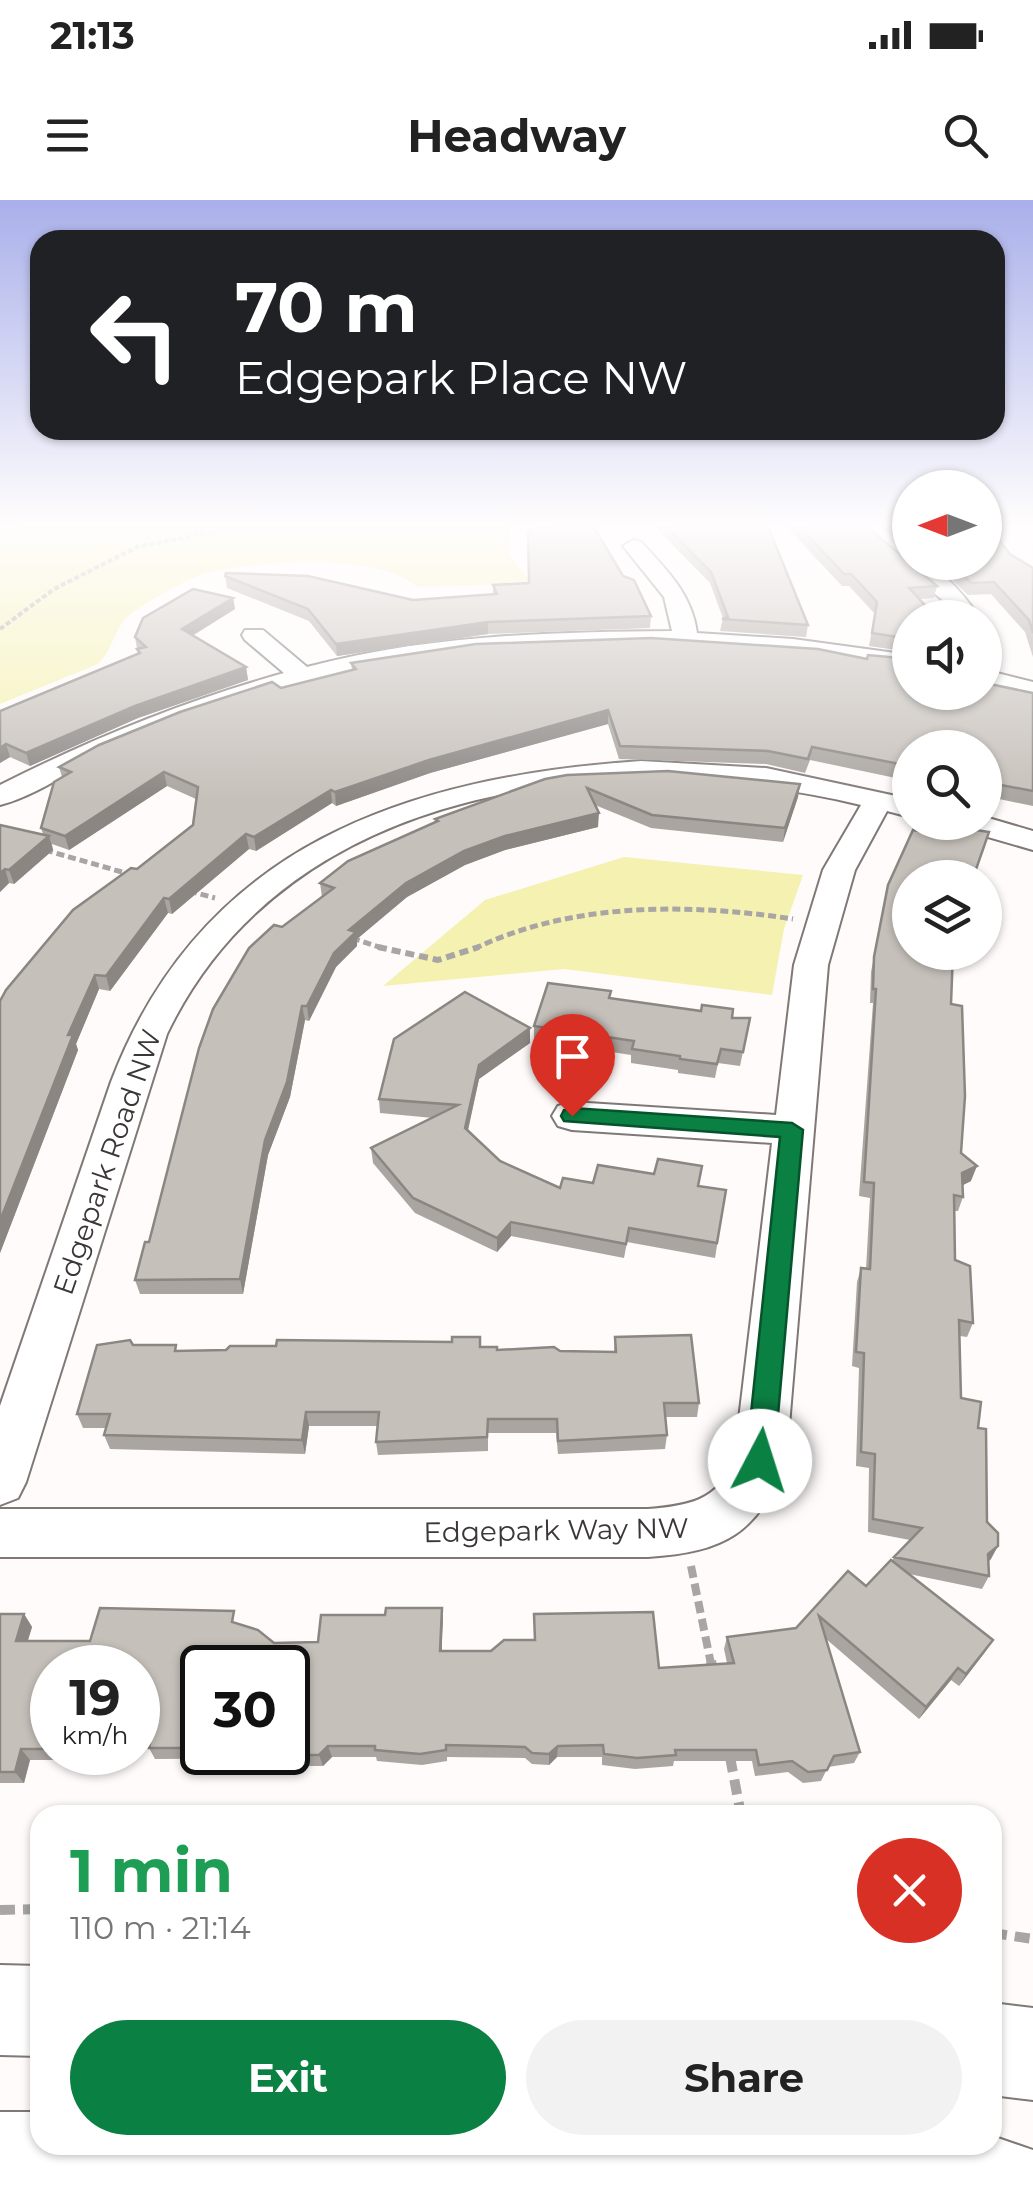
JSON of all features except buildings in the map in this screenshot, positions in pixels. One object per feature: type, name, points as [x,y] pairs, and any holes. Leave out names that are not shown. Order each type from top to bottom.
[{"type":"street","points":[[683,617],[684,637]]},
{"type":"street","points":[[254,635],[301,675]]},
{"type":"street","points":[[0,796],[88,749],[147,724],[237,692],[383,658],[490,643],[597,636],[786,644],[892,659]]},
{"type":"street","points":[[1002,682],[1033,690]]},
{"type":"street","name":"Edgepark Road NW","points":[[0,1482],[151,1029],[194,959],[269,885],[344,838],[435,801],[535,778],[596,771],[720,772],[809,784],[892,804]]},
{"type":"street","name":"Edgepark Way NW","points":[[0,1533],[682,1532],[714,1523],[737,1506],[753,1483],[760,1461],[811,964],[820,924],[840,870],[892,806]]},
{"type":"street","points":[[1002,832],[1033,841]]},
{"type":"street","points":[[572,1116],[792,1130]]},
{"type":"street","points":[[0,2010],[30,2011]]},
{"type":"street","points":[[1002,2050],[1033,2054]]},
{"type":"street","points":[[0,2160],[795,2166],[1002,2186]]},
{"type":"path","points":[[36,848],[144,878]]},
{"type":"path","points":[[180,888],[246,906]]},
{"type":"path","points":[[344,936],[427,960],[447,960],[530,925],[669,908],[820,924]]},
{"type":"path","points":[[682,1532],[716,1686]]},
{"type":"path","points":[[726,1742],[739,1805]]},
{"type":"path","points":[[0,1910],[30,1910]]},
{"type":"path","points":[[1002,1934],[1033,1939]]},
{"type":"shaded area","points":[[0,617],[128,617],[98,664],[0,704]]},
{"type":"shaded area","points":[[624,857],[803,875],[784,929],[772,995],[564,969],[383,986],[485,900]]},
{"type":"route","points":[[572,1116],[792,1130],[760,1461]]}]
